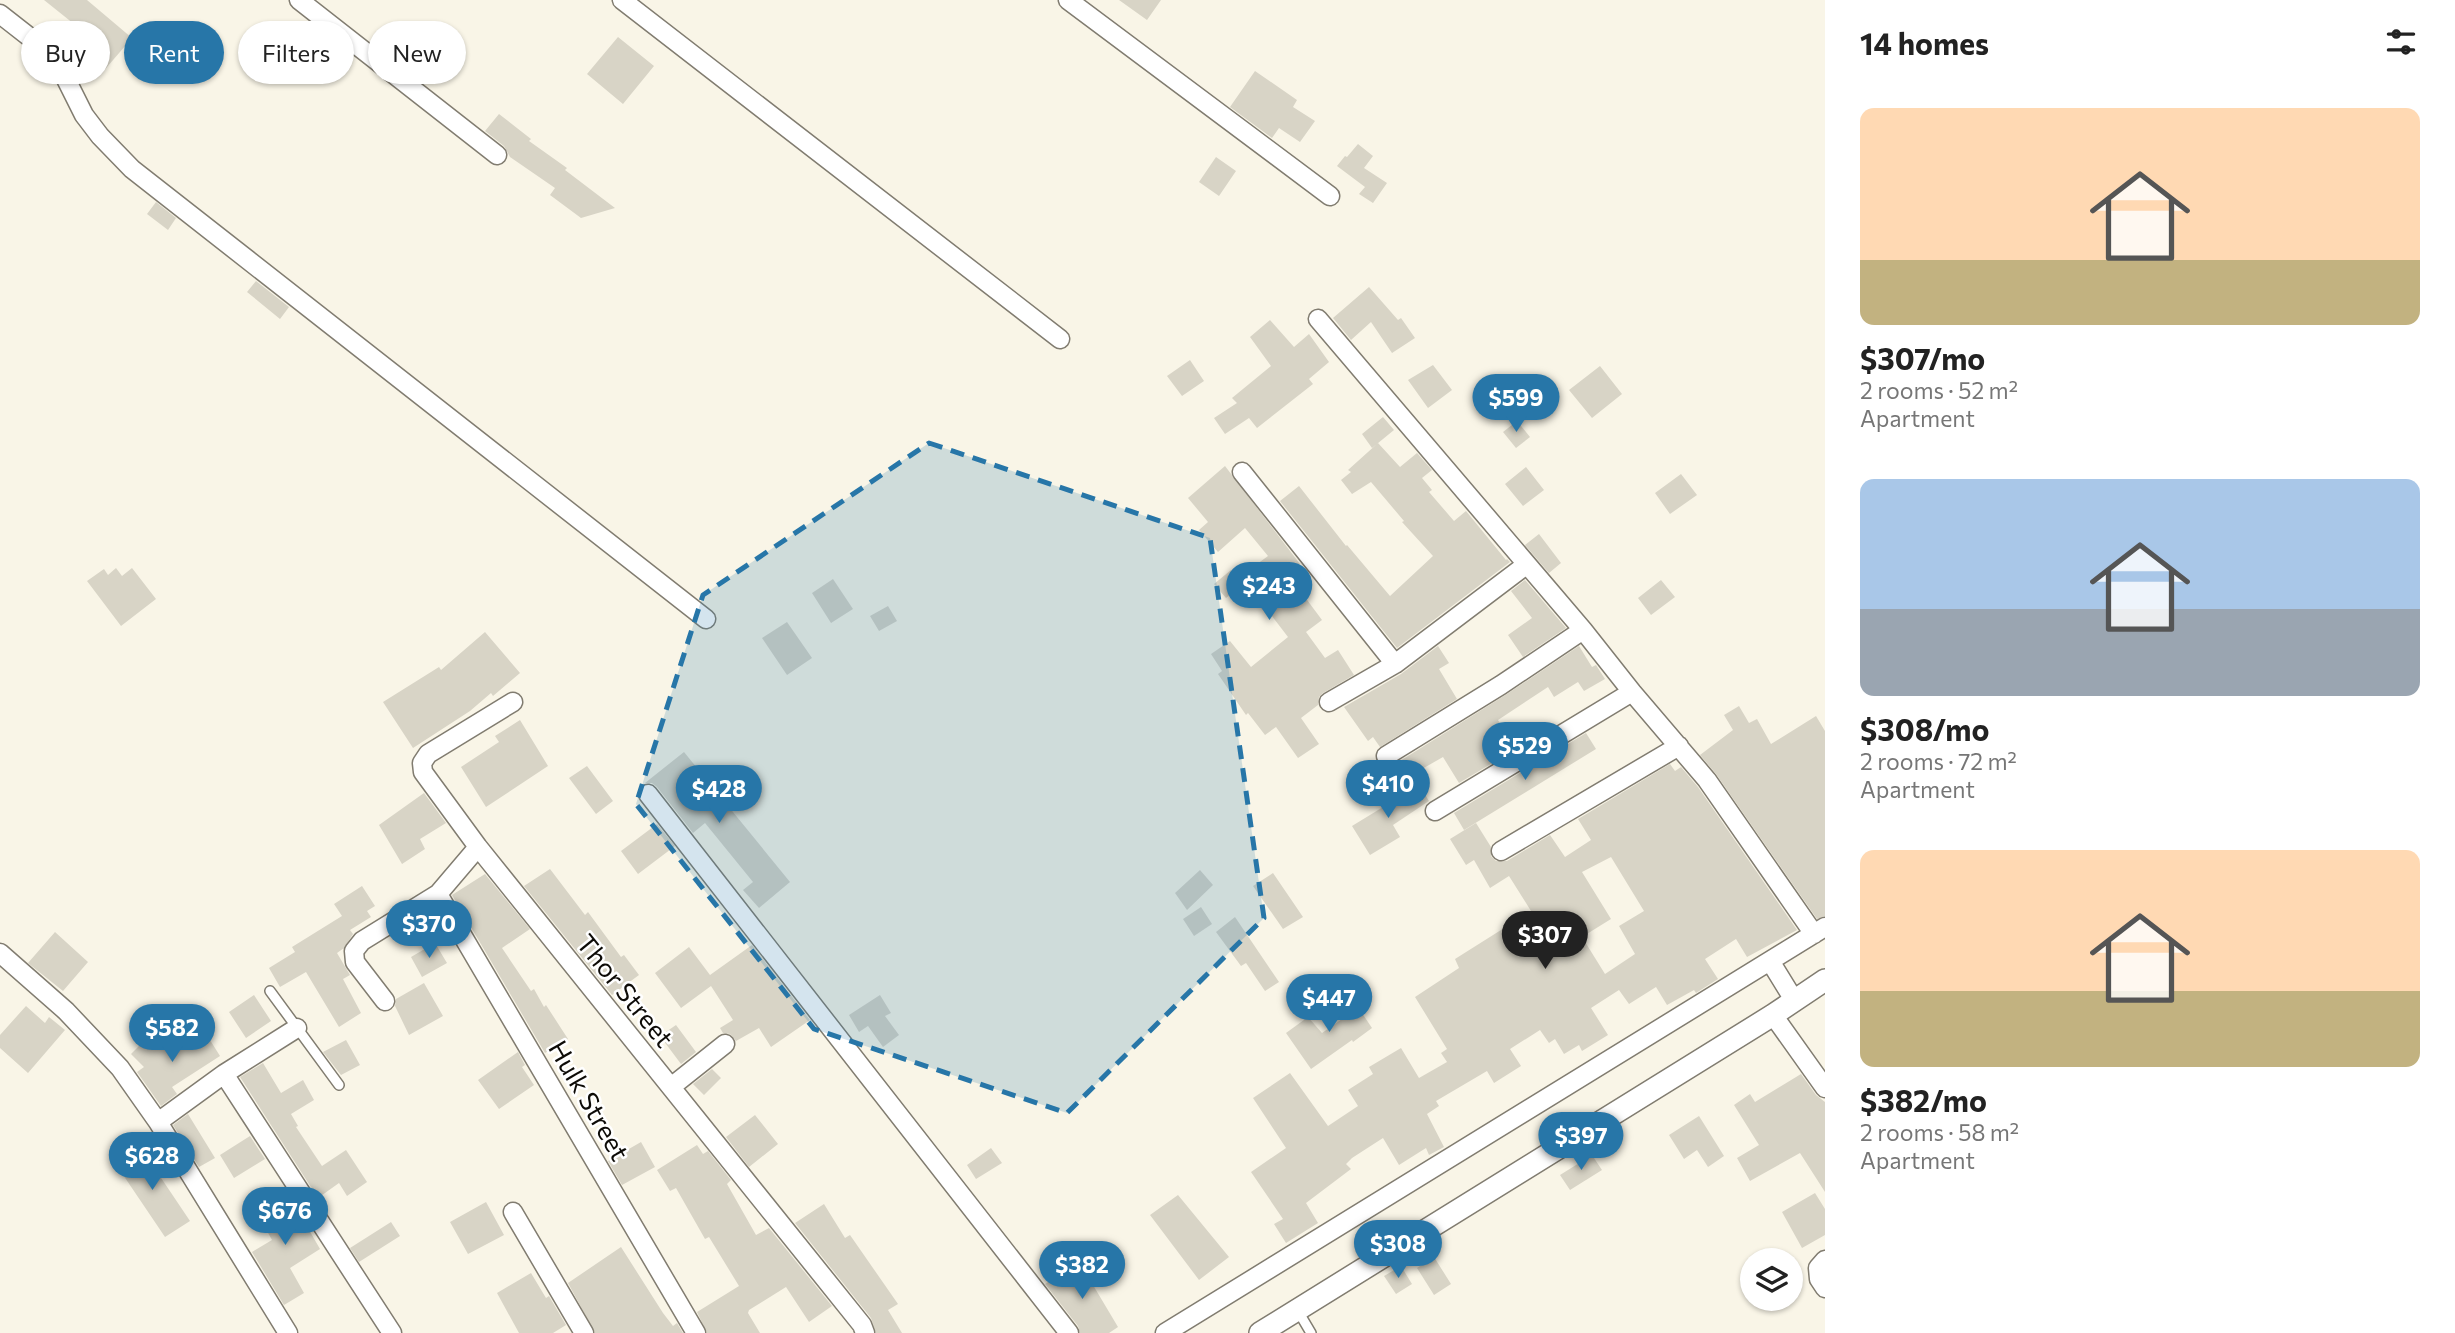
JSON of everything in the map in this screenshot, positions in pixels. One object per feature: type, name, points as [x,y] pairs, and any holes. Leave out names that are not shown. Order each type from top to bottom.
[{"type":"street","points":[[299,0],[497,155]]},
{"type":"street","points":[[622,0],[1060,339]]},
{"type":"street","points":[[1068,0],[1330,196]]},
{"type":"street","points":[[0,14],[46,50],[62,71],[84,114],[100,136],[132,169],[706,618]]},
{"type":"street","points":[[1165,1333],[1772,964],[1819,930],[1707,780],[1318,319]]},
{"type":"street","points":[[1242,472],[1395,664]]},
{"type":"street","points":[[1328,702],[1395,664],[1526,565]]},
{"type":"street","points":[[1386,756],[1501,685],[1583,630]]},
{"type":"street","points":[[1435,811],[1632,692]]},
{"type":"street","name":"Thor Street","points":[[513,702],[428,754],[422,762],[423,772],[478,847],[862,1325],[865,1333]]},
{"type":"street","points":[[1501,851],[1679,746]]},
{"type":"street","points":[[648,794],[1069,1333]]},
{"type":"street","points":[[385,1001],[355,962],[354,951],[362,941],[438,894],[478,847]]},
{"type":"street","name":"Hulk Street","points":[[438,894],[696,1333]]},
{"type":"street","points":[[0,953],[66,1011],[120,1068],[158,1122],[288,1333]]},
{"type":"street","points":[[1772,964],[1791,995]]},
{"type":"street","points":[[1260,1333],[1773,1015],[1791,995],[1825,980]]},
{"type":"street","points":[[1773,1015],[1825,1088]]},
{"type":"street","points":[[158,1122],[223,1074],[297,1028]]},
{"type":"street","points":[[671,1087],[725,1044]]},
{"type":"street","points":[[223,1074],[392,1333]]},
{"type":"street","points":[[513,1212],[584,1333]]},
{"type":"street","points":[[1825,1260],[1818,1268],[1819,1279],[1825,1288]]},
{"type":"lane","points":[[270,991],[339,1085]]},
{"type":"lane","points":[[1297,1310],[1311,1333]]},
{"type":"highlighted area","points":[[929,443],[1210,538],[1264,918],[1067,1113],[814,1029],[636,804],[703,595]]},
{"type":"building","points":[[44,0],[87,0],[124,31],[124,47],[110,64],[110,21],[70,21]]},
{"type":"building","points":[[1119,0],[1161,0],[1147,20]]},
{"type":"building","points":[[618,37],[654,66],[623,104],[587,74]]},
{"type":"building","points":[[1255,71],[1297,100],[1293,107],[1315,121],[1300,142],[1279,128],[1272,138],[1230,107]]},
{"type":"building","points":[[499,114],[615,208],[581,218],[550,195],[555,188],[510,157],[504,146],[485,131]]},
{"type":"building","points":[[1358,144],[1373,156],[1364,168],[1387,183],[1373,203],[1359,194],[1365,187],[1337,166]]},
{"type":"building","points":[[1216,157],[1236,171],[1219,196],[1199,182]]},
{"type":"building","points":[[156,202],[176,218],[168,230],[147,214]]},
{"type":"building","points":[[256,281],[289,307],[280,319],[247,292]]},
{"type":"building","points":[[1369,287],[1398,320],[1401,318],[1415,338],[1392,353],[1371,322],[1351,340],[1333,318]]},
{"type":"building","points":[[1270,320],[1294,347],[1309,334],[1329,362],[1309,379],[1313,384],[1257,428],[1249,418],[1225,434],[1214,418],[1237,403],[1232,398],[1271,366],[1250,337]]},
{"type":"building","points":[[1190,360],[1204,381],[1182,396],[1167,376]]},
{"type":"building","points":[[1433,365],[1452,390],[1428,408],[1408,380]]},
{"type":"building","points":[[1600,366],[1622,394],[1592,418],[1569,390]]},
{"type":"building","points":[[1383,417],[1394,430],[1372,448],[1362,434]]},
{"type":"building","points":[[1517,421],[1530,437],[1516,448],[1503,432]]},
{"type":"building","points":[[1378,443],[1400,467],[1417,453],[1432,470],[1422,478],[1432,490],[1429,492],[1454,521],[1466,511],[1510,562],[1397,648],[1280,501],[1299,486],[1390,596],[1433,556],[1371,482],[1352,494],[1341,480],[1351,472],[1348,470]]},
{"type":"building","points":[[1225,466],[1300,564],[1287,573],[1322,620],[1306,632],[1325,658],[1338,650],[1354,675],[1323,693],[1319,697],[1318,705],[1301,718],[1319,744],[1298,758],[1276,727],[1265,735],[1248,713],[1246,715],[1218,674],[1222,671],[1211,654],[1230,641],[1251,667],[1288,637],[1243,584],[1226,598],[1214,584],[1231,570],[1238,578],[1268,556],[1245,528],[1218,552],[1199,530],[1208,522],[1188,498]]},
{"type":"building","points":[[1526,467],[1544,490],[1523,506],[1505,484]]},
{"type":"building","points":[[1681,474],[1697,495],[1670,514],[1655,493]]},
{"type":"building","points":[[1539,534],[1561,563],[1549,573],[1525,545]]},
{"type":"building","points":[[116,568],[122,576],[132,568],[156,599],[121,626],[87,581],[104,569],[108,575]]},
{"type":"building","points":[[833,579],[853,609],[831,623],[812,593]]},
{"type":"building","points":[[1525,580],[1566,628],[1523,657],[1508,635],[1532,618],[1511,591]]},
{"type":"building","points":[[1661,580],[1675,597],[1651,615],[1638,598]]},
{"type":"building","points":[[888,606],[897,621],[879,631],[870,616]]},
{"type":"building","points":[[787,622],[812,658],[787,675],[762,638]]},
{"type":"building","points":[[485,632],[520,673],[493,696],[491,693],[470,711],[413,748],[383,702],[439,667],[441,670]]},
{"type":"building","points":[[1438,646],[1449,663],[1439,669],[1457,699],[1380,747],[1373,737],[1368,741],[1344,707],[1401,674]]},
{"type":"building","points":[[1579,646],[1592,667],[1596,665],[1605,679],[1584,691],[1578,682],[1554,697],[1548,687],[1498,720],[1516,749],[1459,783],[1443,757],[1401,781],[1392,766]]},
{"type":"building","points":[[1739,706],[1749,723],[1757,719],[1771,744],[1816,716],[1825,731],[1825,916],[1817,919],[1700,755],[1733,730],[1724,715]]},
{"type":"building","points":[[520,720],[548,766],[486,807],[461,767],[499,742],[495,736]]},
{"type":"building","points":[[1586,733],[1596,749],[1464,830],[1454,813]]},
{"type":"building","points":[[684,752],[790,882],[759,908],[743,890],[753,882],[705,823],[693,833],[657,787],[652,783],[645,783]]},
{"type":"building","points":[[1670,764],[1675,771],[1681,767],[1698,787],[1797,930],[1747,957],[1736,939],[1705,959],[1718,979],[1696,993],[1694,990],[1667,1005],[1656,987],[1629,1004],[1619,990],[1591,1008],[1608,1035],[1582,1051],[1579,1045],[1564,1054],[1555,1039],[1549,1043],[1540,1030],[1510,1049],[1521,1066],[1494,1083],[1487,1071],[1436,1101],[1439,1106],[1427,1114],[1444,1147],[1429,1155],[1426,1148],[1399,1165],[1383,1138],[1352,1158],[1346,1164],[1351,1169],[1306,1203],[1318,1223],[1286,1243],[1274,1224],[1283,1219],[1251,1172],[1286,1148],[1253,1098],[1290,1073],[1328,1126],[1358,1106],[1348,1090],[1373,1074],[1369,1067],[1401,1048],[1419,1078],[1447,1062],[1441,1053],[1447,1049],[1415,997],[1459,968],[1455,959],[1531,911],[1509,876],[1490,888],[1474,860],[1466,865],[1450,839],[1476,823],[1496,861],[1507,861],[1550,835],[1565,857],[1591,840],[1578,819]],"holes":[[[1611,857],[1644,911],[1619,926],[1635,954],[1605,974],[1582,937],[1611,919],[1582,872]]]},
{"type":"building","points":[[587,766],[613,801],[596,814],[569,778]]},
{"type":"building","points":[[1419,785],[1429,801],[1393,825],[1400,837],[1370,855],[1352,826]]},
{"type":"building","points":[[424,793],[446,823],[420,839],[425,849],[402,864],[379,825]]},
{"type":"building","points":[[657,824],[675,846],[638,874],[621,851]]},
{"type":"building","points":[[550,869],[585,915],[588,912],[621,957],[624,955],[639,975],[612,995],[524,886]]},
{"type":"building","points":[[1200,870],[1213,885],[1187,910],[1175,893]]},
{"type":"building","points":[[1273,873],[1303,917],[1283,929],[1253,886]]},
{"type":"building","points":[[485,874],[530,929],[502,948],[531,991],[534,989],[544,1007],[546,1005],[568,1039],[545,1053],[452,895]]},
{"type":"building","points":[[362,886],[375,906],[367,911],[371,917],[350,930],[353,934],[344,948],[337,953],[350,975],[343,979],[361,1013],[339,1027],[306,972],[280,987],[269,968],[295,952],[292,947],[342,916],[334,904]]},
{"type":"building","points":[[1201,907],[1212,924],[1194,936],[1183,919]]},
{"type":"building","points":[[1235,917],[1279,982],[1265,991],[1246,963],[1241,966],[1216,932]]},
{"type":"building","points":[[55,932],[88,962],[63,991],[28,963]]},
{"type":"building","points":[[435,943],[447,963],[422,977],[411,957]]},
{"type":"building","points":[[752,945],[810,1020],[771,1047],[759,1028],[736,1041],[730,1034],[723,1033],[720,1028],[733,1020],[711,986],[681,1008],[655,973],[689,947],[710,975]]},
{"type":"building","points":[[424,983],[443,1016],[409,1035],[395,1006],[396,999]]},
{"type":"building","points":[[254,995],[271,1021],[246,1038],[229,1012]]},
{"type":"building","points":[[880,995],[891,1013],[885,1016],[899,1035],[883,1047],[868,1026],[859,1032],[849,1015]]},
{"type":"building","points":[[1350,995],[1372,1028],[1311,1069],[1286,1033],[1308,1017],[1322,1033],[1342,1019],[1334,1006]]},
{"type":"building","points":[[26,1006],[45,1023],[49,1017],[65,1030],[28,1073],[0,1048],[0,1035]]},
{"type":"building","points":[[676,1025],[696,1052],[681,1064],[660,1036]]},
{"type":"building","points":[[205,1032],[220,1056],[172,1087],[177,1094],[161,1106],[137,1072],[144,1067],[131,1054],[152,1033],[170,1054]]},
{"type":"building","points":[[346,1040],[360,1065],[341,1075],[323,1052]]},
{"type":"building","points":[[518,1052],[525,1065],[522,1067],[534,1085],[499,1109],[478,1080]]},
{"type":"building","points":[[263,1063],[281,1093],[303,1080],[314,1100],[291,1114],[298,1126],[296,1127],[322,1166],[346,1150],[367,1182],[347,1196],[339,1183],[318,1198],[240,1077]]},
{"type":"building","points":[[712,1069],[721,1078],[704,1095],[693,1084]]},
{"type":"building","points":[[1801,1074],[1816,1095],[1825,1102],[1825,1192],[1800,1153],[1750,1181],[1737,1158],[1759,1145],[1734,1105],[1750,1094],[1755,1102]]},
{"type":"building","points":[[188,1114],[215,1158],[199,1167],[173,1125]]},
{"type":"building","points":[[755,1115],[778,1144],[749,1167],[726,1137]]},
{"type":"building","points":[[1699,1116],[1724,1156],[1708,1167],[1697,1150],[1684,1159],[1669,1135]]},
{"type":"building","points":[[250,1136],[265,1159],[234,1178],[220,1155]]},
{"type":"building","points":[[641,1142],[655,1167],[622,1185],[608,1161]]},
{"type":"building","points":[[697,1145],[703,1154],[708,1151],[731,1180],[727,1184],[756,1235],[769,1228],[832,1306],[809,1322],[786,1287],[749,1310],[748,1313],[760,1333],[707,1333],[697,1312],[739,1286],[709,1237],[705,1239],[676,1188],[670,1191],[657,1170]]},
{"type":"building","points":[[991,1148],[1002,1163],[976,1179],[967,1165]]},
{"type":"building","points":[[132,1149],[140,1162],[147,1157],[190,1221],[165,1237],[113,1160]]},
{"type":"building","points":[[1592,1155],[1602,1170],[1570,1190],[1560,1175]]},
{"type":"building","points":[[1815,1193],[1825,1209],[1825,1235],[1802,1248],[1782,1212]]},
{"type":"building","points":[[289,1195],[320,1249],[290,1268],[304,1293],[284,1305],[252,1252],[272,1240],[257,1213]]},
{"type":"building","points":[[1178,1195],[1229,1257],[1199,1280],[1150,1215]]},
{"type":"building","points":[[486,1202],[504,1235],[468,1254],[450,1222]]},
{"type":"building","points":[[824,1204],[845,1238],[850,1235],[898,1304],[888,1310],[902,1333],[876,1333],[871,1318],[795,1223]]},
{"type":"building","points":[[391,1222],[400,1236],[359,1262],[350,1248]]},
{"type":"building","points":[[621,1247],[663,1313],[673,1326],[677,1323],[683,1333],[595,1333],[568,1283]]},
{"type":"building","points":[[1434,1257],[1451,1284],[1434,1295],[1417,1268]]},
{"type":"building","points":[[1079,1262],[1118,1327],[1109,1333],[1080,1333],[1078,1326],[1045,1284]]},
{"type":"building","points":[[1401,1266],[1412,1284],[1396,1294],[1384,1276]]},
{"type":"building","points":[[531,1273],[566,1325],[553,1333],[519,1333],[497,1293]]}]
